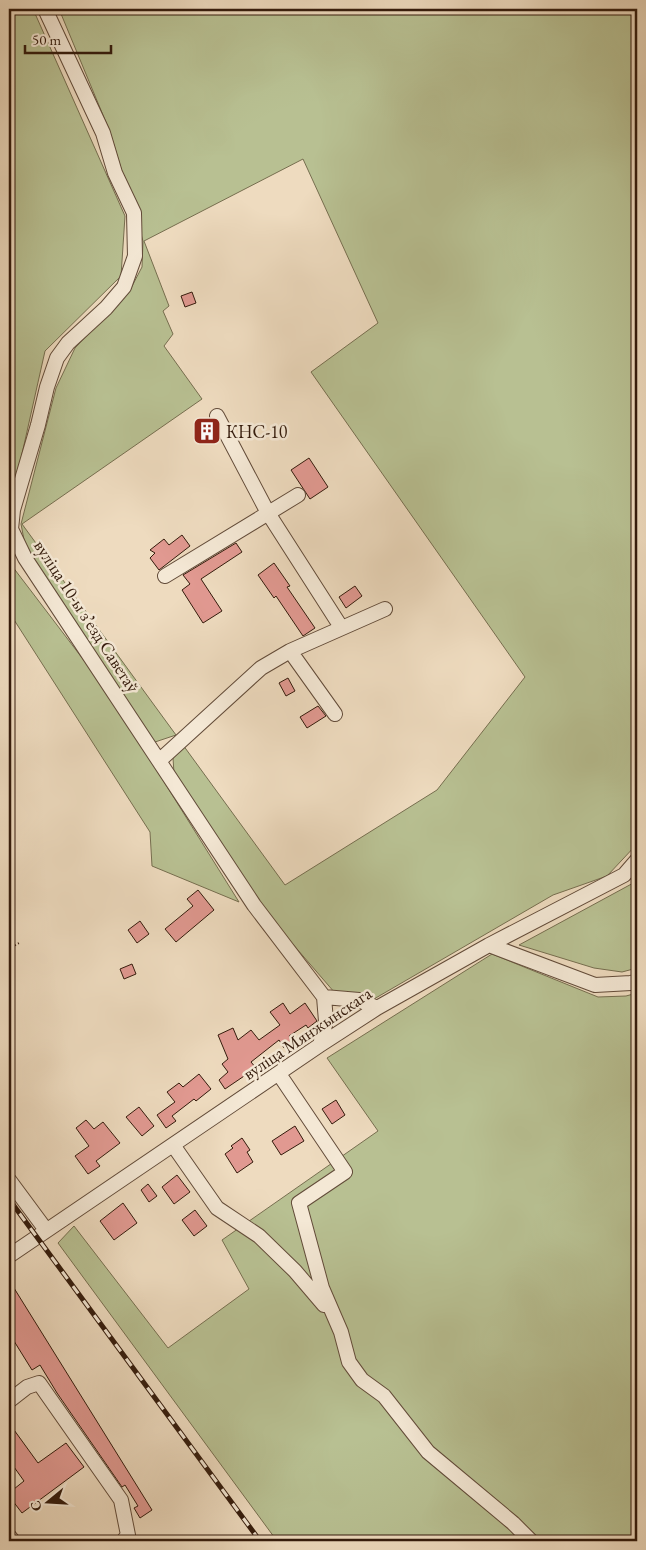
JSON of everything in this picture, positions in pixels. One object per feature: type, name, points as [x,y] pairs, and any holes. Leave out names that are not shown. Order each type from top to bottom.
[{"type":"street","name":"вуліца 10-ы зʼезд Саветаў","points":[[45,9],[103,133],[115,173],[134,213],[135,256],[124,287],[106,308],[68,343],[57,358],[47,387],[13,510],[11,529],[25,558],[254,905],[324,997]]},
{"type":"street","points":[[217,416],[268,513],[341,627]]},
{"type":"street","points":[[165,576],[298,495]]},
{"type":"street","points":[[159,761],[261,668],[290,651],[385,609]]},
{"type":"street","points":[[290,651],[335,714]]},
{"type":"street","name":"вуліца Мянжынскага","points":[[9,1256],[377,1008],[489,944],[624,875],[637,860]]},
{"type":"street","points":[[489,944],[595,985],[637,981]]},
{"type":"street","points":[[320,1045],[326,1020],[324,997],[359,1000],[377,1008]]},
{"type":"street","points":[[279,1074],[344,1172],[299,1203],[322,1288],[341,1332],[349,1362],[362,1380],[384,1396],[428,1452],[513,1523],[531,1541]]},
{"type":"street","points":[[173,1145],[217,1208],[259,1236],[295,1271],[320,1298],[341,1332]]},
{"type":"street","points":[[9,1180],[46,1230]]},
{"type":"street","points":[[9,1401],[27,1386],[39,1383],[121,1500],[128,1535],[123,1541]]},
{"type":"street","points":[[9,1536],[13,1541]]},
{"type":"path","points":[[9,949],[19,943]]},
{"type":"green space","points":[[9,9],[33,9],[125,216],[121,276],[45,351],[9,512]]},
{"type":"green space","points":[[59,9],[637,9],[637,844],[607,876],[553,895],[374,999],[335,993],[259,905],[174,773],[173,758],[183,745],[285,885],[437,790],[525,677],[311,372],[378,323],[303,159],[144,241],[169,306],[163,311],[173,334],[164,346],[202,399],[22,524],[176,735],[152,743],[25,545],[21,524],[56,388],[75,348],[130,290],[142,267],[143,241],[110,132]]},
{"type":"green space","points":[[9,562],[108,692],[239,902],[152,866],[150,832],[9,612]]},
{"type":"green space","points":[[637,881],[637,968],[622,972],[594,968],[519,945]]},
{"type":"green space","points":[[492,954],[598,997],[626,996],[637,993],[637,1541],[277,1541],[58,1243],[74,1226],[168,1348],[249,1289],[222,1240],[378,1131],[327,1058]]},
{"type":"building","points":[[192,292],[196,303],[185,307],[181,296]]},
{"type":"building","points":[[309,458],[328,487],[310,499],[291,470]]},
{"type":"building","points":[[182,535],[190,546],[159,570],[150,558],[155,553],[150,550],[164,539],[169,545]]},
{"type":"building","points":[[236,543],[242,552],[201,579],[222,611],[203,623],[182,590],[190,584],[183,575]]},
{"type":"building","points":[[274,563],[290,586],[287,587],[315,628],[303,636],[276,596],[274,598],[258,575]]},
{"type":"building","points":[[355,586],[362,596],[346,608],[339,597]]},
{"type":"building","points":[[288,678],[295,691],[286,696],[279,683]]},
{"type":"building","points":[[318,706],[326,716],[307,728],[300,717]]},
{"type":"building","points":[[198,890],[214,910],[176,942],[165,929],[193,906],[187,899]]},
{"type":"building","points":[[140,921],[149,934],[137,943],[128,930]]},
{"type":"building","points":[[132,964],[136,974],[124,979],[120,969]]},
{"type":"building","points":[[283,1003],[290,1014],[305,1003],[317,1021],[308,1028],[306,1025],[289,1036],[293,1041],[284,1048],[279,1040],[251,1062],[256,1068],[225,1089],[219,1080],[228,1072],[222,1064],[228,1059],[218,1035],[233,1028],[238,1040],[251,1030],[259,1040],[280,1025],[270,1012]]},
{"type":"building","points":[[199,1074],[211,1089],[172,1116],[176,1121],[166,1128],[157,1115],[175,1102],[167,1092],[179,1083],[183,1087]]},
{"type":"building","points":[[336,1100],[345,1115],[332,1124],[322,1109]]},
{"type":"building","points":[[139,1107],[154,1126],[142,1136],[126,1117]]},
{"type":"building","points":[[86,1120],[94,1129],[103,1122],[120,1143],[96,1161],[100,1166],[88,1174],[75,1156],[89,1146],[76,1128]]},
{"type":"building","points":[[295,1126],[304,1141],[281,1155],[272,1141]]},
{"type":"building","points":[[242,1138],[250,1150],[247,1152],[253,1162],[237,1173],[225,1154],[233,1148],[231,1146]]},
{"type":"building","points":[[177,1175],[190,1192],[174,1204],[162,1187]]},
{"type":"building","points":[[148,1184],[157,1196],[149,1202],[141,1190]]},
{"type":"building","points":[[123,1203],[137,1223],[114,1240],[100,1221]]},
{"type":"building","points":[[195,1210],[207,1226],[194,1236],[182,1220]]},
{"type":"building","points":[[9,1280],[152,1510],[140,1518],[134,1508],[138,1506],[125,1485],[122,1487],[57,1393],[40,1365],[32,1370],[9,1333]]},
{"type":"building","points":[[9,1423],[38,1463],[66,1443],[84,1467],[22,1513],[9,1496],[9,1493],[24,1481],[9,1460]]},
{"type":"railway","points":[[9,1199],[260,1541]]},
{"type":"place","name":"КНС-10","points":[[207,431]]}]
